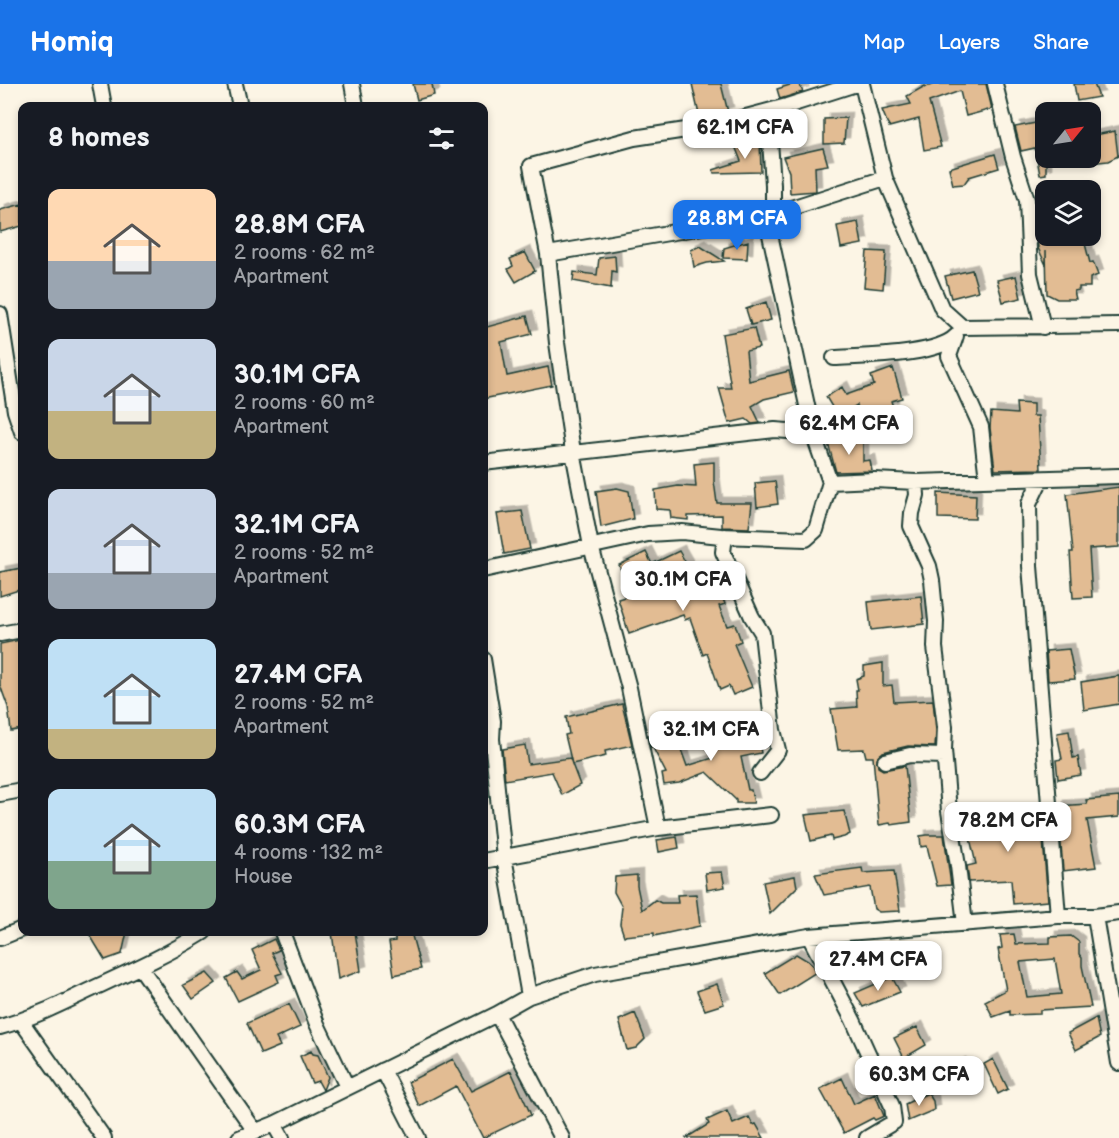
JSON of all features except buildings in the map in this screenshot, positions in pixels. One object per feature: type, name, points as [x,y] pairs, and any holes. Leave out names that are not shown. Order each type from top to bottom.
[{"type":"street","points":[[100,84],[103,102]]},
{"type":"street","points":[[235,84],[239,102]]},
{"type":"street","points":[[352,84],[355,102]]},
{"type":"street","points":[[658,828],[629,688],[591,546],[573,452],[557,343],[548,254],[531,166],[634,138],[712,126],[856,84]]},
{"type":"street","points":[[862,84],[885,178],[942,309],[959,333]]},
{"type":"street","points":[[995,84],[1013,157],[1027,200],[1030,274],[1043,327]]},
{"type":"street","points":[[488,569],[648,534],[682,532],[725,536],[806,538],[816,530],[830,482],[813,433],[770,215],[768,111]]},
{"type":"street","points":[[548,254],[770,215],[885,178]]},
{"type":"street","points":[[0,314],[18,420]]},
{"type":"street","points":[[834,358],[904,353],[940,346],[959,333],[1119,325]]},
{"type":"street","points":[[959,333],[949,356],[981,427],[987,480]]},
{"type":"street","points":[[488,462],[774,430],[813,433]]},
{"type":"street","points":[[830,482],[1119,476]]},
{"type":"street","points":[[1041,479],[1029,504],[1030,566],[1059,916]]},
{"type":"street","points":[[916,482],[917,495],[911,526],[929,566],[932,580],[936,621],[935,646],[945,727],[944,756],[949,811],[965,924]]},
{"type":"street","points":[[725,536],[723,552],[752,617],[762,633],[772,730],[778,750],[760,773]]},
{"type":"street","points":[[0,634],[18,631]]},
{"type":"street","points":[[488,722],[492,739],[504,857],[529,996]]},
{"type":"street","points":[[885,761],[910,755],[944,756]]},
{"type":"street","points":[[0,794],[18,791]]},
{"type":"street","points":[[488,860],[658,828],[771,815]]},
{"type":"street","points":[[239,1138],[347,1088],[529,996],[595,974],[809,936],[1119,913]]},
{"type":"street","points":[[1095,916],[1119,1063]]},
{"type":"street","points":[[0,938],[18,931]]},
{"type":"street","points":[[0,1027],[63,1004],[140,967],[197,936]]},
{"type":"street","points":[[284,936],[317,1024],[347,1088]]},
{"type":"street","points":[[809,936],[853,1020],[892,1106],[894,1122],[867,1138]]},
{"type":"street","points":[[140,967],[255,1131]]},
{"type":"street","points":[[497,1014],[562,1138]]},
{"type":"street","points":[[21,1021],[104,1138]]},
{"type":"street","points":[[383,1070],[418,1138]]},
{"type":"street","points":[[273,1124],[282,1138]]}]
